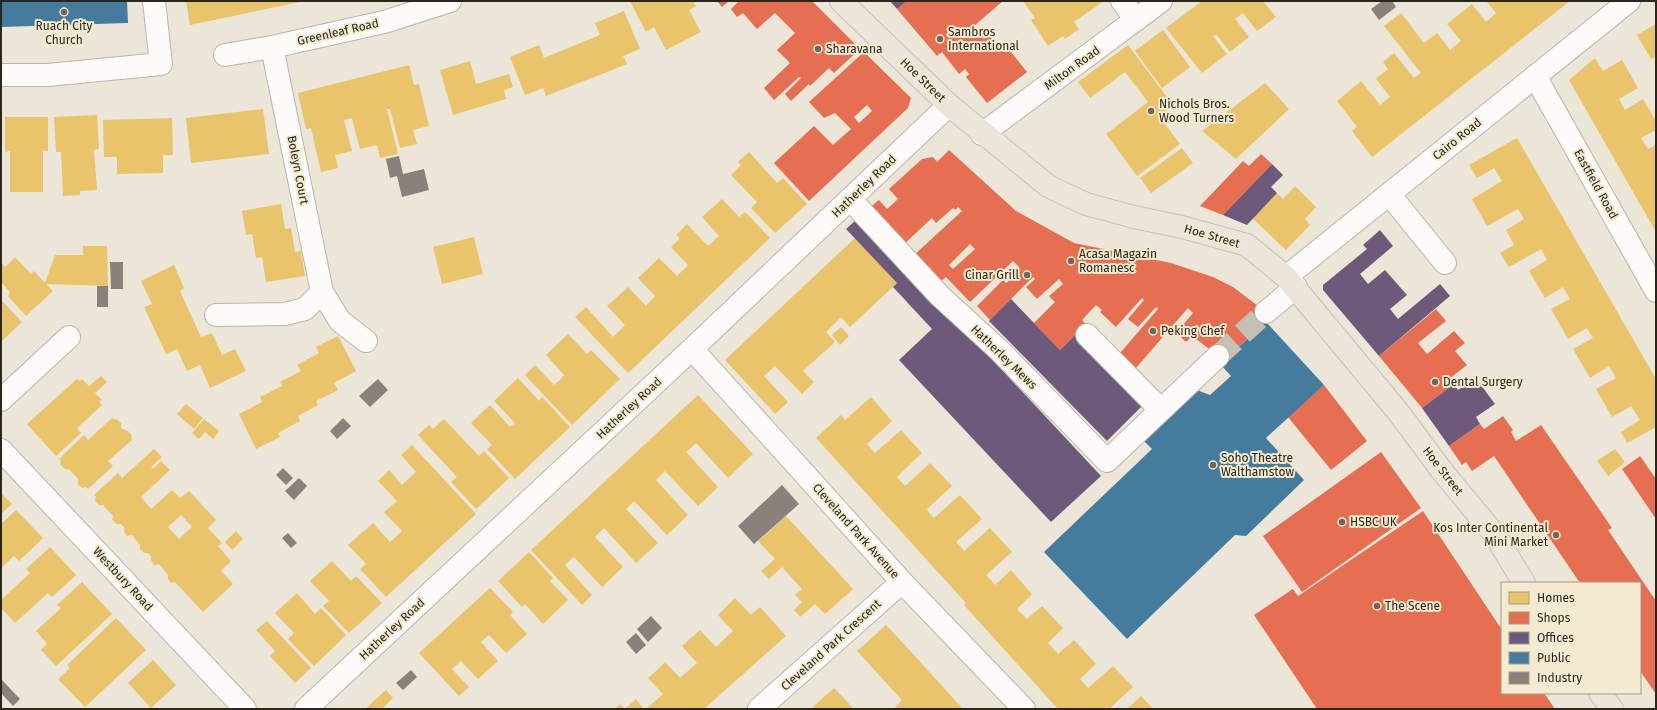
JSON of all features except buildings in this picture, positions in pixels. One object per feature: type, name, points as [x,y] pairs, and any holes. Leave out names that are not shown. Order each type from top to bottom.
[{"type":"main road","name":"Hoe Street","points":[[841,1],[949,105],[982,134],[1048,186],[1086,204],[1134,218],[1182,227],[1246,245],[1291,282],[1399,413],[1442,471],[1495,535],[1523,582]]},
{"type":"main road","points":[[1601,694],[1612,709]]},
{"type":"street","points":[[1,75],[48,75],[160,64],[154,1]]},
{"type":"street","name":"Greenleaf Road","points":[[225,55],[272,47],[384,22],[450,1]]},
{"type":"street","points":[[1122,1],[1136,20]]},
{"type":"street","name":"Milton Road","points":[[982,134],[1161,1]]},
{"type":"street","name":"Cairo Road","points":[[1291,282],[1389,194],[1629,1]]},
{"type":"street","name":"Boleyn Court","points":[[272,47],[322,292],[340,321],[366,341]]},
{"type":"street","name":"Eastfield Road","points":[[1535,76],[1656,291]]},
{"type":"street","name":"Hatherley Road","points":[[306,709],[692,349],[949,105]]},
{"type":"street","points":[[1389,194],[1445,263]]},
{"type":"street","name":"Hatherley Mews","points":[[850,199],[940,296],[1000,351],[1106,461],[1218,356]]},
{"type":"street","points":[[1266,312],[1291,282]]},
{"type":"street","points":[[216,315],[285,314],[304,308],[322,292]]},
{"type":"street","points":[[1087,335],[1161,410]]},
{"type":"street","points":[[1,400],[69,337]]},
{"type":"street","name":"Cleveland Park Avenue","points":[[692,349],[902,582],[1024,709]]},
{"type":"street","name":"Westbury Road","points":[[1,450],[245,709]]},
{"type":"street","name":"Cleveland Park Crescent","points":[[759,709],[902,582]]},
{"type":"tunnel","points":[[1218,356],[1266,312]]},
{"type":"place","name":"Ruach City Church","points":[[64,12]]},
{"type":"place","name":"Sambros International","points":[[940,39]]},
{"type":"place","name":"Sharavana","points":[[818,49]]},
{"type":"place","name":"Nichols Bros. Wood Turners","points":[[1151,111]]},
{"type":"place","name":"Acasa Magazin Romanesc","points":[[1071,261]]},
{"type":"place","name":"Cinar Grill","points":[[1027,275]]},
{"type":"place","name":"Peking Chef","points":[[1153,331]]},
{"type":"place","name":"Dental Surgery","points":[[1435,382]]},
{"type":"place","name":"Soho Theatre Walthamstow","points":[[1213,465]]},
{"type":"place","name":"HSBC UK","points":[[1342,522]]},
{"type":"place","name":"Kos Inter Continental Mini Market","points":[[1556,535]]},
{"type":"place","name":"The Scene","points":[[1377,606]]}]
